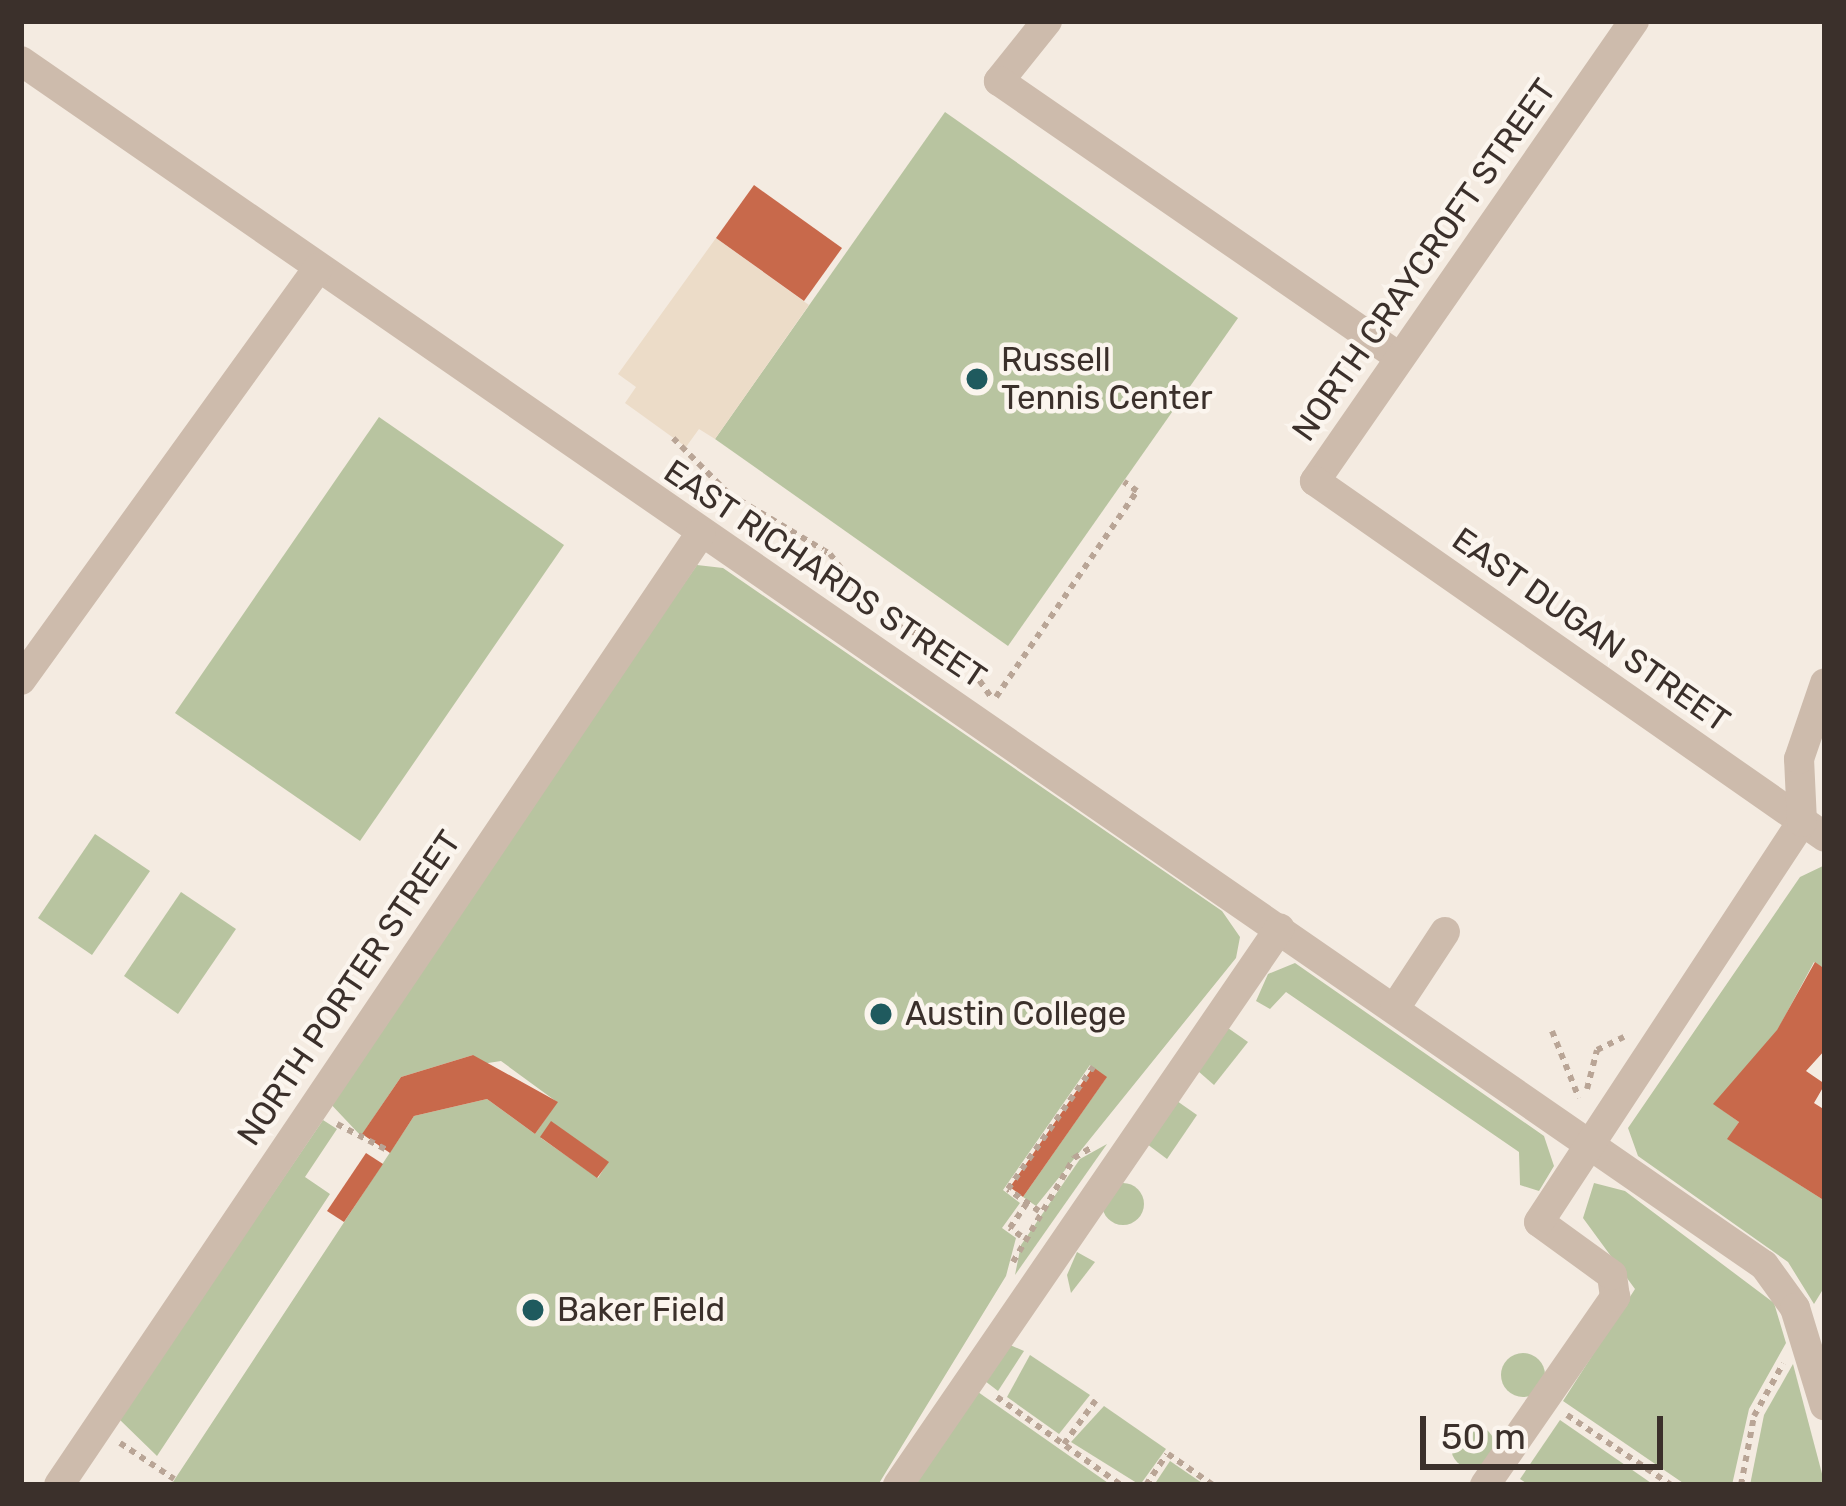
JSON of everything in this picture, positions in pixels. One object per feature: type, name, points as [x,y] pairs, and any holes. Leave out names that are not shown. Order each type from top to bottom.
[{"type":"street","points":[[1047,21],[999,81],[1399,357]]},
{"type":"street","name":"NORTH CRAYCROFT STREET","points":[[1315,481],[1634,21]]},
{"type":"street","name":"EAST RICHARDS STREET","points":[[21,61],[1764,1264],[1803,1334],[1825,1406]]},
{"type":"street","points":[[21,680],[318,268]]},
{"type":"street","name":"EAST DUGAN STREET","points":[[1315,481],[1814,829]]},
{"type":"street","name":"NORTH PORTER STREET","points":[[59,1485],[701,533]]},
{"type":"street","points":[[1485,1485],[1615,1297],[1612,1276],[1539,1222],[1814,829],[1799,760],[1825,683]]},
{"type":"street","points":[[898,1485],[1280,928]]},
{"type":"street","points":[[1395,1008],[1445,932]]},
{"type":"path","points":[[673,438],[729,494],[830,554],[877,613],[959,651],[992,703],[1011,716]]},
{"type":"path","points":[[992,703],[1137,491],[1124,482]]},
{"type":"path","points":[[1580,1099],[1597,1050],[1641,1018]]},
{"type":"path","points":[[1552,1031],[1580,1099],[1591,1142]]},
{"type":"path","points":[[1039,1211],[1008,1189],[1094,1067]]},
{"type":"path","points":[[1563,1100],[1580,1099]]},
{"type":"path","points":[[313,1107],[387,1150]]},
{"type":"path","points":[[1022,1236],[1010,1228],[1027,1203]]},
{"type":"path","points":[[1741,1485],[1761,1396],[1803,1334]]},
{"type":"path","points":[[970,1379],[1121,1485]]},
{"type":"path","points":[[1545,1399],[1671,1485]]},
{"type":"path","points":[[1064,1444],[1096,1400]]},
{"type":"path","points":[[108,1454],[114,1438],[174,1480]]},
{"type":"path","points":[[1146,1485],[1168,1452],[1213,1485]]},
{"type":"green space","name":"Russell Tennis Center","points":[[945,112],[1238,318],[1008,646],[715,439]]},
{"type":"green space","points":[[379,417],[564,545],[360,841],[175,713]]},
{"type":"green space","points":[[697,565],[723,568],[1222,911],[1240,937],[1236,958],[1036,1206],[1023,1197],[1106,1078],[1090,1065],[1003,1190],[1020,1203],[1002,1228],[1016,1238],[1006,1276],[878,1485],[171,1485],[414,1116],[487,1099],[535,1134],[557,1102],[501,1061],[475,1065],[473,1055],[401,1077],[361,1136],[326,1099]],"holes":[[[551,1122],[608,1162],[598,1178],[541,1138]]]},
{"type":"green space","points":[[95,834],[150,871],[92,955],[38,918]]},
{"type":"green space","points":[[1825,865],[1825,969],[1814,962],[1777,1031],[1714,1104],[1739,1122],[1728,1139],[1825,1201],[1825,1286],[1814,1304],[1788,1262],[1638,1156],[1628,1128],[1800,877]]},
{"type":"green space","points":[[181,892],[236,929],[178,1014],[124,976]]},
{"type":"green space","points":[[1295,963],[1544,1136],[1554,1166],[1539,1191],[1520,1185],[1519,1152],[1286,992],[1270,1009],[1256,1001],[1268,974]]},
{"type":"green space","points":[[1228,1028],[1248,1042],[1214,1085],[1198,1071]]},
{"type":"green space","points":[[1177,1101],[1197,1115],[1167,1159],[1147,1144]]},
{"type":"green space","points":[[323,1120],[337,1129],[305,1177],[330,1194],[157,1456],[119,1419]]},
{"type":"green space","points":[[1107,1144],[1015,1275],[1021,1245],[1080,1159]]},
{"type":"green space","points":[[1123,1183],[1138,1189],[1144,1204],[1138,1219],[1123,1225],[1108,1219],[1102,1204],[1108,1189]]},
{"type":"green space","points":[[1594,1183],[1625,1191],[1774,1303],[1786,1343],[1749,1409],[1732,1485],[1686,1485],[1563,1401],[1635,1289],[1583,1218]]},
{"type":"green space","points":[[1077,1252],[1095,1262],[1071,1293],[1067,1275]]},
{"type":"green space","points":[[1010,1345],[1024,1351],[998,1391],[985,1381]]},
{"type":"green space","points":[[1523,1353],[1538,1360],[1545,1375],[1538,1390],[1523,1397],[1508,1390],[1501,1375],[1508,1360]]},
{"type":"green space","points":[[1030,1355],[1090,1395],[1059,1434],[1007,1397]]},
{"type":"green space","points":[[1793,1364],[1825,1485],[1750,1485],[1764,1415]]},
{"type":"green space","points":[[978,1392],[1111,1485],[915,1485]]},
{"type":"green space","points":[[1104,1406],[1166,1449],[1140,1485],[1071,1442]]},
{"type":"green space","points":[[1560,1420],[1654,1485],[1529,1485],[1520,1479]]},
{"type":"green space","points":[[1473,1425],[1488,1432],[1495,1447],[1488,1462],[1473,1469],[1458,1462],[1451,1447],[1458,1432]]},
{"type":"green space","points":[[1170,1461],[1205,1485],[1154,1485]]},
{"type":"shaded area","points":[[716,238],[809,305],[715,439],[699,429],[686,447],[625,403],[636,387],[618,374]]},
{"type":"building","points":[[754,185],[842,248],[804,301],[716,238]]},
{"type":"building","points":[[1815,962],[1825,969],[1825,1050],[1806,1071],[1825,1084],[1814,1103],[1825,1110],[1825,1201],[1727,1139],[1739,1122],[1713,1104],[1777,1030]]},
{"type":"building","points":[[473,1055],[558,1102],[535,1134],[487,1099],[414,1116],[390,1153],[362,1134],[401,1077]]},
{"type":"building","points":[[1093,1067],[1107,1077],[1023,1197],[1010,1187]]},
{"type":"building","points":[[551,1121],[609,1162],[597,1178],[540,1137]]},
{"type":"building","points":[[366,1153],[383,1164],[344,1222],[327,1211]]},
{"type":"place","name":"Russell Tennis Center","points":[[977,379]]},
{"type":"place","name":"Austin College","points":[[881,1014]]},
{"type":"place","name":"Baker Field","points":[[533,1310]]}]
